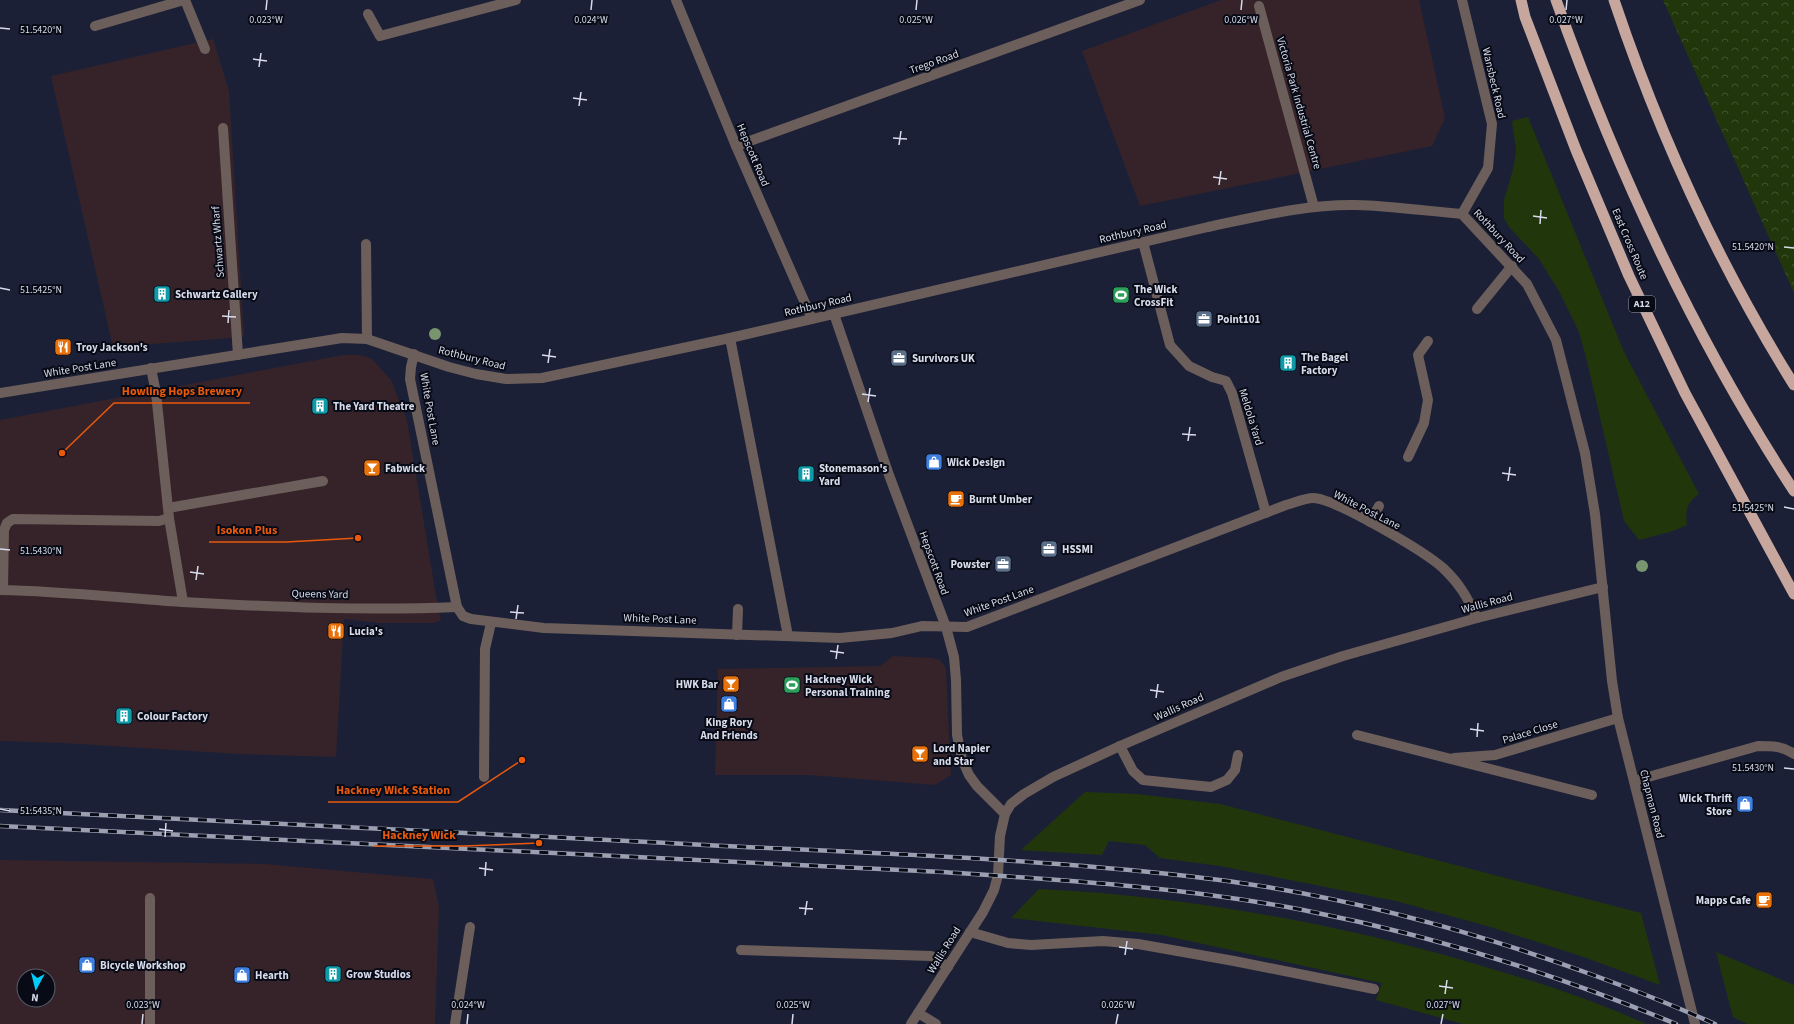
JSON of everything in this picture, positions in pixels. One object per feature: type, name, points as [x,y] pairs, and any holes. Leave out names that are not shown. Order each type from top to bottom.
[{"type":"highway","name":"East Cross Route","points":[[1521,0],[1525,17],[1576,150],[1629,276],[1684,393],[1794,594]]},
{"type":"highway","points":[[1556,0],[1603,123],[1683,300],[1764,446],[1794,492]]},
{"type":"highway","points":[[1614,0],[1628,42],[1692,199],[1764,337],[1794,385]]},
{"type":"street","points":[[95,26],[185,0],[206,50]]},
{"type":"street","points":[[368,14],[380,36],[516,0]]},
{"type":"street","name":"Hepscott Road","points":[[676,0],[736,146],[812,319]]},
{"type":"street","name":"Trego Road","points":[[736,146],[1140,0]]},
{"type":"street","name":"Wansbeck Road","points":[[1462,0],[1492,124],[1488,168],[1462,214]]},
{"type":"street","name":"Victoria Park Industrial Centre","points":[[1259,6],[1314,207]]},
{"type":"street","name":"Schwartz Wharf","points":[[223,128],[238,355]]},
{"type":"street","name":"Rothbury Road","points":[[414,354],[450,367],[476,374],[506,379],[523,380],[561,376],[1142,242],[1223,224],[1314,207],[1355,205],[1462,214],[1512,266],[1527,284],[1556,340],[1585,453],[1595,514],[1602,587]]},
{"type":"street","name":"Meldola Yard","points":[[1142,242],[1170,345],[1189,366],[1212,377],[1226,381],[1232,393],[1266,513]]},
{"type":"street","points":[[366,244],[366,339]]},
{"type":"street","points":[[1477,309],[1512,266]]},
{"type":"street","name":"Hepscott Road","points":[[834,314],[889,475],[946,627],[954,657],[957,735],[962,759],[969,775],[977,786],[1005,814]]},
{"type":"street","name":"White Post Lane","points":[[0,393],[342,338],[366,339],[414,354],[410,379],[457,607],[463,616],[490,623],[544,628],[840,638],[892,633],[922,626],[967,627],[1286,505],[1314,498],[1338,506],[1370,522],[1426,555],[1442,567],[1464,591],[1477,618]]},
{"type":"street","points":[[730,338],[788,636]]},
{"type":"street","points":[[1408,456],[1424,423],[1428,400],[1418,355],[1428,341]]},
{"type":"street","points":[[151,368],[156,392],[168,513],[183,602]]},
{"type":"street","points":[[168,513],[323,481]]},
{"type":"street","points":[[1370,522],[1380,506]]},
{"type":"street","name":"Queens Yard","points":[[168,513],[159,520],[13,519],[7,523],[4,530],[1,590],[183,602],[297,606],[457,607]]},
{"type":"street","name":"Wallis Road","points":[[911,1024],[983,912],[994,890],[998,875],[1000,836],[1005,814],[1011,804],[1024,794],[1054,777],[1120,746],[1227,699],[1282,677],[1343,656],[1477,618],[1602,587]]},
{"type":"street","name":"Chapman Road","points":[[1602,587],[1612,681],[1618,718],[1695,1024]]},
{"type":"street","points":[[737,635],[738,609]]},
{"type":"street","points":[[484,777],[485,649],[490,623]]},
{"type":"street","name":"Palace Close","points":[[1446,759],[1495,755],[1618,718]]},
{"type":"street","name":"Palace Close","points":[[1356,735],[1592,795]]},
{"type":"street","points":[[1120,746],[1133,772],[1143,780],[1211,787],[1227,780],[1235,770],[1238,755]]},
{"type":"street","points":[[1634,781],[1758,746],[1776,746],[1789,750],[1794,754]]},
{"type":"street","points":[[150,898],[150,1024]]},
{"type":"street","points":[[455,1024],[470,926]]},
{"type":"street","points":[[970,932],[1008,943],[1031,945],[1103,941],[1138,944],[1374,988]]},
{"type":"street","points":[[740,950],[931,956],[948,967]]},
{"type":"street","points":[[918,1013],[936,1024]]},
{"type":"shaded area","points":[[1221,0],[1419,0],[1445,118],[1432,146],[1140,206],[1082,51]]},
{"type":"shaded area","points":[[213,39],[229,91],[244,337],[113,347],[51,76]]},
{"type":"shaded area","points":[[343,355],[360,355],[372,359],[391,380],[407,420],[441,620],[435,623],[379,623],[344,619],[336,757],[239,754],[63,743],[0,741],[0,420]]},
{"type":"shaded area","points":[[893,656],[932,658],[940,660],[946,668],[951,775],[935,785],[809,775],[715,775],[718,669],[880,666]]},
{"type":"shaded area","points":[[0,860],[265,864],[433,879],[439,907],[435,1024],[0,1024]]},
{"type":"green space","points":[[1663,0],[1794,0],[1794,293]]},
{"type":"green space","points":[[1528,117],[1624,352],[1699,494],[1689,504],[1686,515],[1687,525],[1673,531],[1639,540],[1624,521],[1579,332],[1559,291],[1539,259],[1509,227],[1504,218],[1504,200],[1514,166],[1516,149],[1512,121]]},
{"type":"green space","points":[[1085,792],[1137,794],[1220,804],[1641,913],[1660,985],[1578,955],[1487,926],[1396,901],[1220,866],[1160,858],[1145,845],[1109,841],[1102,855],[1021,850]]},
{"type":"green space","points":[[1039,889],[1093,892],[1199,904],[1252,912],[1358,933],[1462,960],[1532,981],[1601,1005],[1646,1024],[1463,1024],[1376,1000],[1382,983],[1162,935],[1011,918]]},
{"type":"green space","points":[[1716,952],[1794,985],[1794,1024],[1747,1024],[1733,1017]]},
{"type":"railway","points":[[0,810],[956,857],[1071,865],[1187,876],[1291,891],[1342,901],[1393,913],[1494,941],[1593,975],[1654,998],[1715,1024]]},
{"type":"railway","points":[[0,826],[942,872],[1078,881],[1213,895],[1303,910],[1351,920],[1446,944],[1539,973],[1676,1024]]},
{"type":"place","name":"Schwartz Gallery","points":[[162,294]]},
{"type":"place","name":"The Wick CrossFit","points":[[1121,295]]},
{"type":"place","name":"Point101","points":[[1204,319]]},
{"type":"place","name":"Troy Jackson's","points":[[63,347]]},
{"type":"place","name":"Survivors UK","points":[[899,358]]},
{"type":"place","name":"The Bagel Factory","points":[[1288,363]]},
{"type":"place","name":"The Yard Theatre","points":[[320,406]]},
{"type":"place","name":"Howling Hops Brewery","points":[[62,453]]},
{"type":"place","name":"Wick Design","points":[[934,462]]},
{"type":"place","name":"Fabwick","points":[[372,468]]},
{"type":"place","name":"Stonemason's Yard","points":[[806,474]]},
{"type":"place","name":"Burnt Umber","points":[[956,499]]},
{"type":"place","name":"Isokon Plus","points":[[358,538]]},
{"type":"place","name":"HSSMI","points":[[1049,549]]},
{"type":"place","name":"Powster","points":[[1003,564]]},
{"type":"place","name":"Lucia's","points":[[336,631]]},
{"type":"place","name":"HWK Bar","points":[[731,684]]},
{"type":"place","name":"Hackney Wick Personal Training","points":[[792,685]]},
{"type":"place","name":"King Rory And Friends","points":[[729,704]]},
{"type":"place","name":"Colour Factory","points":[[124,716]]},
{"type":"place","name":"Lord Napier and Star","points":[[920,754]]},
{"type":"place","name":"Hackney Wick Station","points":[[522,760]]},
{"type":"place","name":"Wick Thrift Store","points":[[1745,804]]},
{"type":"place","name":"Hackney Wick","points":[[539,843]]},
{"type":"place","name":"Mapps Cafe","points":[[1764,900]]},
{"type":"place","name":"Bicycle Workshop","points":[[87,965]]},
{"type":"place","name":"Grow Studios","points":[[333,974]]},
{"type":"place","name":"Hearth","points":[[242,975]]}]
